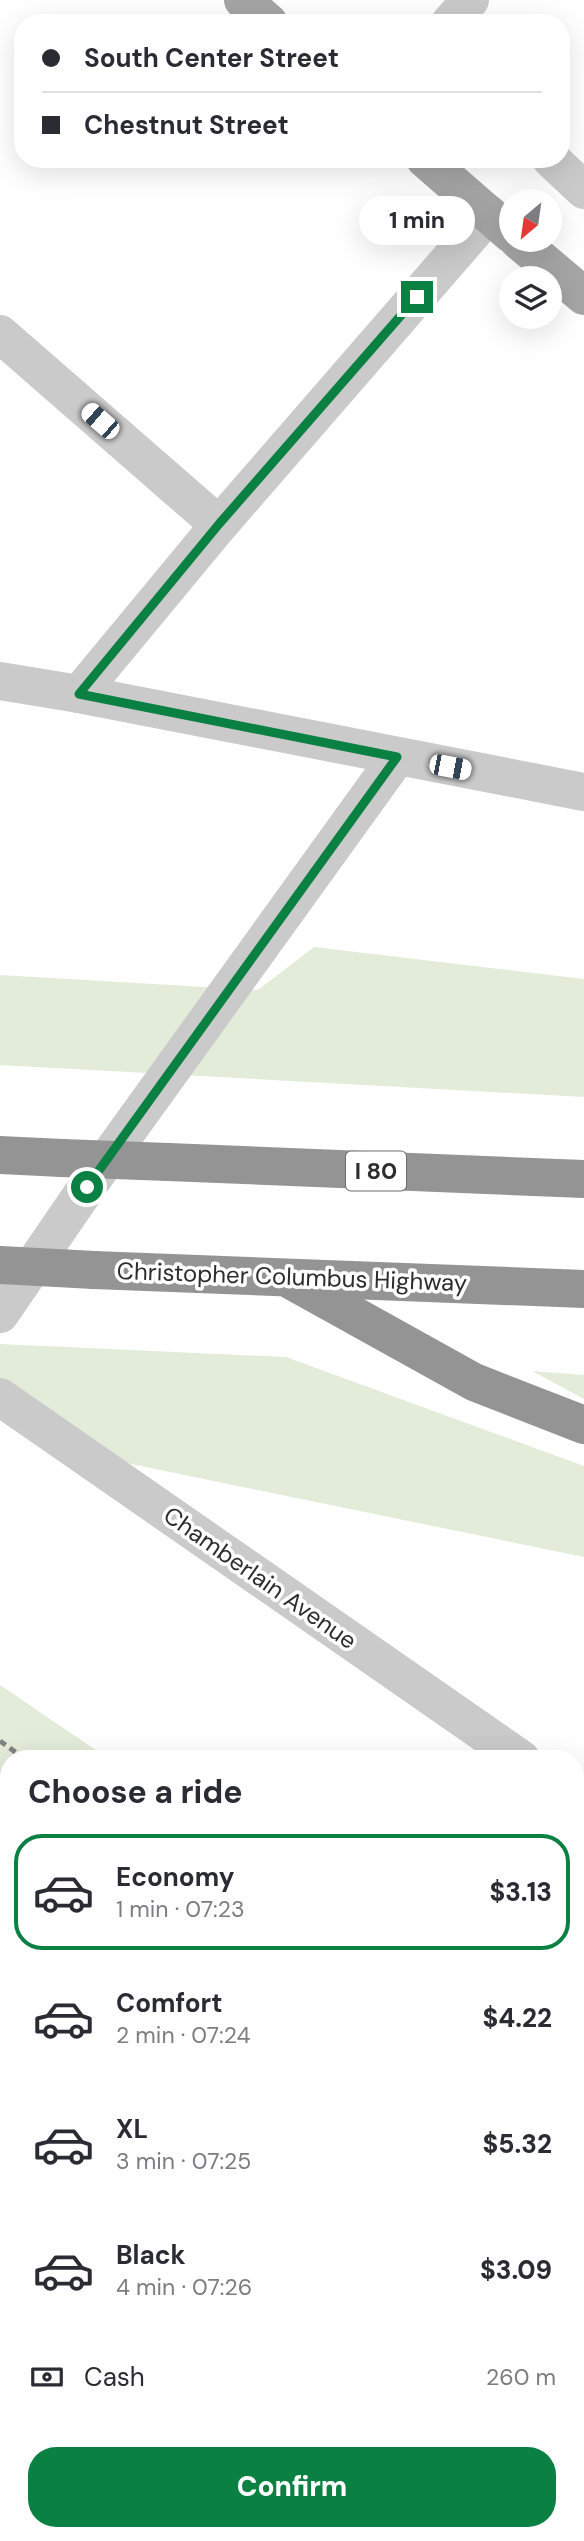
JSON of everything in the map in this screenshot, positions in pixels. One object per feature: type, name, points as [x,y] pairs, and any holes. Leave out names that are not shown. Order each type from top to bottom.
[{"type":"highway","name":"I 80","points":[[0,1155],[584,1179]]},
{"type":"highway","name":"Christopher Columbus Highway","points":[[0,1265],[584,1289]]},
{"type":"highway","points":[[284,1277],[474,1382],[584,1425]]},
{"type":"main road","points":[[243,0],[259,14]]},
{"type":"main road","points":[[435,168],[499,223]]},
{"type":"main road","points":[[534,252],[581,288]]},
{"type":"street","points":[[458,14],[470,0]]},
{"type":"street","points":[[561,168],[584,190]]},
{"type":"street","points":[[79,694],[219,524],[499,225]]},
{"type":"street","points":[[0,334],[219,524]]},
{"type":"street","points":[[0,681],[584,792]]},
{"type":"street","points":[[0,1314],[87,1187],[397,757]]},
{"type":"street","name":"Chamberlain Avenue","points":[[0,1397],[508,1750]]},
{"type":"green space","points":[[314,947],[584,979],[584,1097],[0,1065],[0,975],[258,990]]},
{"type":"green space","points":[[0,1344],[286,1357],[584,1466],[584,1557],[92,1456],[0,1399]]},
{"type":"green space","points":[[532,1371],[584,1375],[584,1399]]},
{"type":"green space","points":[[0,1685],[96,1750],[0,1750]]},
{"type":"railway","points":[[0,1741],[12,1750]]},
{"type":"route","points":[[87,1187],[397,757],[79,694],[219,524],[417,297]]}]
